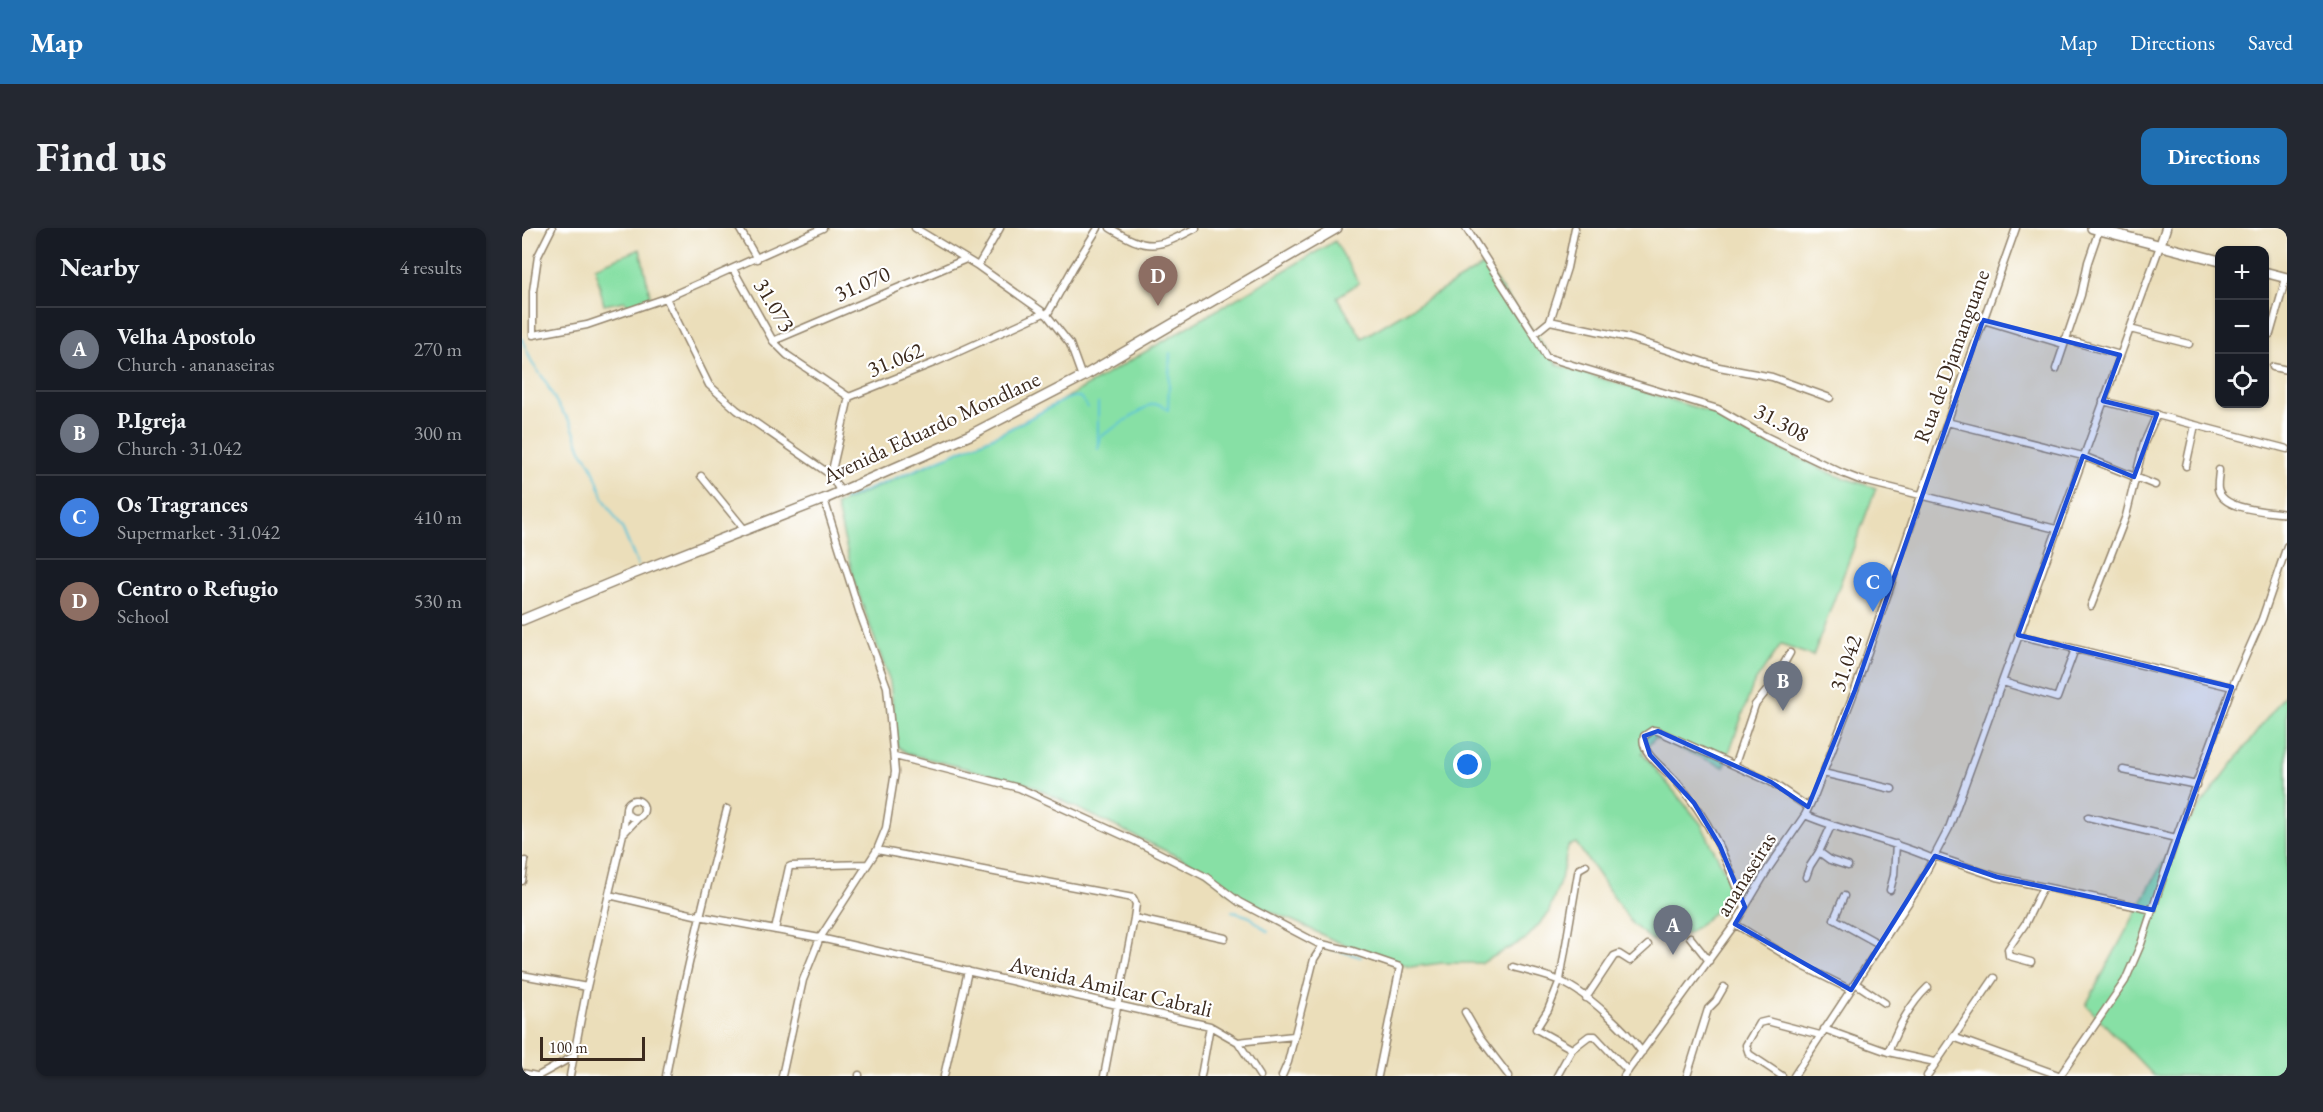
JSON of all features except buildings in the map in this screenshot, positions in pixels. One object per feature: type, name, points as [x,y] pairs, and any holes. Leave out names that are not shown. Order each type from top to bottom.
[{"type":"main road","name":"Avenida Eduardo Mondlane","points":[[522,620],[644,569],[825,499],[970,435],[1082,376],[1337,228]]},
{"type":"main road","points":[[2095,229],[2127,232],[2160,246],[2215,260]]},
{"type":"main road","points":[[2269,273],[2286,278]]},
{"type":"street","points":[[552,228],[538,256],[533,291],[533,335],[586,325],[666,298],[823,228]]},
{"type":"street","points":[[739,228],[757,259]]},
{"type":"street","points":[[915,228],[978,266],[1046,314],[1070,344],[1082,376]]},
{"type":"street","points":[[978,266],[1000,228]]},
{"type":"street","points":[[1046,314],[1098,228]]},
{"type":"street","points":[[1110,228],[1144,246],[1165,243],[1196,228]]},
{"type":"street","name":"31.308","points":[[1466,228],[1534,334],[1546,357],[1718,409],[1765,436],[1842,473],[1921,496],[2056,530]]},
{"type":"street","points":[[1534,334],[1550,321],[1567,268],[1575,228]]},
{"type":"street","name":"Rua de Djamanguane","points":[[1921,496],[2016,228]]},
{"type":"street","points":[[1794,1076],[1916,891],[1949,828],[2166,228]]},
{"type":"street","points":[[2056,369],[2081,296],[2095,229]]},
{"type":"street","name":"31.070","points":[[773,341],[966,259]]},
{"type":"street","name":"31.073","points":[[733,269],[773,341],[787,356],[849,397]]},
{"type":"street","points":[[2270,334],[2286,278]]},
{"type":"street","points":[[666,298],[709,386],[737,410],[831,475],[840,491]]},
{"type":"street","name":"31.062","points":[[831,475],[849,397],[1046,314]]},
{"type":"street","points":[[1983,320],[2120,355]]},
{"type":"street","points":[[1550,321],[1629,338],[1719,367],[1772,377],[1830,398]]},
{"type":"street","points":[[2130,329],[2189,344]]},
{"type":"street","points":[[2273,367],[2287,370]]},
{"type":"street","points":[[2103,401],[2287,449]]},
{"type":"street","points":[[2091,606],[2126,516],[2144,443],[2157,414]]},
{"type":"street","points":[[1947,422],[2083,456],[2155,484]]},
{"type":"street","points":[[2186,466],[2195,425]]},
{"type":"street","points":[[2220,470],[2218,490],[2226,502],[2236,507],[2287,514]]},
{"type":"street","points":[[701,476],[746,530]]},
{"type":"street","name":"31.042","points":[[1808,807],[1855,690],[1921,496]]},
{"type":"street","points":[[782,1076],[803,980],[820,938],[877,850],[886,828],[891,803],[895,756],[887,687],[860,614],[825,499]]},
{"type":"street","points":[[1953,1037],[2060,1076],[2125,981],[2153,910],[2176,838],[2232,687],[2262,619],[2287,546]]},
{"type":"street","points":[[2018,635],[2232,687]]},
{"type":"street","points":[[2003,682],[2057,698],[2075,649]]},
{"type":"street","points":[[1735,764],[1755,705],[1773,683],[1790,653]]},
{"type":"street","points":[[1745,907],[1728,862],[1706,821],[1681,787],[1650,755],[1644,744],[1644,736],[1653,730],[1658,731],[1735,764],[1771,782],[1808,807]]},
{"type":"street","points":[[895,756],[1018,788],[1206,877],[1239,902],[1323,945],[1353,951],[1400,967],[1378,1076]]},
{"type":"street","points":[[2123,770],[2197,785]]},
{"type":"street","points":[[1823,773],[1892,789]]},
{"type":"street","points":[[570,1076],[587,987],[623,834],[626,810],[629,802],[635,800],[640,802],[644,809],[643,814],[623,834]]},
{"type":"street","name":"ananaseiras","points":[[1626,1074],[1736,924],[1808,807]]},
{"type":"street","points":[[666,1076],[699,916],[727,809]]},
{"type":"street","points":[[626,810],[629,816],[638,818]]},
{"type":"street","points":[[1805,815],[1831,826],[1896,844],[1997,877],[2153,910]]},
{"type":"street","points":[[2088,817],[2176,838]]},
{"type":"street","points":[[1806,877],[1831,826]]},
{"type":"street","points":[[1890,890],[1894,875],[1896,844]]},
{"type":"street","points":[[877,850],[1133,898],[1136,904],[1134,918],[1104,1076]]},
{"type":"street","points":[[1819,852],[1830,860],[1848,866]]},
{"type":"street","points":[[522,881],[525,861]]},
{"type":"street","points":[[775,930],[789,867],[868,864]]},
{"type":"street","points":[[1572,1049],[1536,1029],[1548,1010],[1560,980],[1578,873],[1586,865]]},
{"type":"street","points":[[2031,962],[2009,956],[2008,950],[2025,924],[2043,887]]},
{"type":"street","name":"Avenida Amilcar Cabrali","points":[[609,895],[699,916],[820,938],[1210,1026],[1238,1042],[1260,1076]]},
{"type":"street","points":[[1844,896],[1834,919],[1881,945]]},
{"type":"street","points":[[1134,918],[1225,938]]},
{"type":"street","points":[[1736,924],[1803,966],[1851,990]]},
{"type":"street","points":[[1690,937],[1709,961]]},
{"type":"street","points":[[1281,1076],[1286,1069],[1314,958],[1323,945]]},
{"type":"street","points":[[1586,998],[1614,956],[1619,954],[1630,961],[1648,945]]},
{"type":"street","points":[[1513,967],[1560,980],[1610,1017],[1642,1052]]},
{"type":"street","points":[[944,1076],[968,971]]},
{"type":"street","points":[[522,975],[587,987]]},
{"type":"street","points":[[1927,1076],[1994,978]]},
{"type":"street","points":[[1855,983],[1885,1002]]},
{"type":"street","points":[[1687,1076],[1708,1009],[1724,987]]},
{"type":"street","points":[[1888,1052],[1898,1026],[1912,1004],[1928,987]]},
{"type":"street","points":[[1465,1012],[1480,1038],[1509,1076]]},
{"type":"street","points":[[1782,1076],[1749,1054],[1746,1049],[1759,1023],[1767,1021],[1822,1032],[1888,1052],[1935,1062]]},
{"type":"street","points":[[1201,1076],[1210,1026]]},
{"type":"street","points":[[1557,1076],[1572,1049],[1592,1035],[1626,1074]]},
{"type":"street","points":[[1238,1042],[1293,1036]]},
{"type":"street","points":[[522,1073],[537,1076],[574,1056]]},
{"type":"highlighted area","points":[[1983,320],[2120,355],[2103,401],[2157,414],[2134,477],[2083,456],[2018,635],[2232,687],[2153,910],[1997,877],[1935,856],[1851,990],[1735,924],[1745,907],[1720,846],[1694,803],[1650,755],[1644,736],[1658,731],[1771,782],[1808,807],[1855,690]]},
{"type":"green space","points":[[1335,241],[1359,283],[1337,297],[1362,338],[1484,265],[1558,365],[1710,412],[1753,436],[1835,475],[1876,488],[1813,656],[1781,645],[1753,685],[1724,767],[1655,738],[1642,753],[1701,824],[1736,894],[1689,933],[1652,940],[1633,925],[1576,843],[1568,846],[1561,879],[1548,914],[1526,939],[1482,963],[1442,963],[1410,967],[1335,941],[1248,902],[1239,901],[1201,868],[1028,784],[909,754],[897,746],[890,682],[855,584],[836,505],[1001,433],[1054,405]]},
{"type":"green space","points":[[640,249],[651,300],[630,307],[625,301],[604,305],[595,267]]},
{"type":"green space","points":[[2287,692],[2287,1076],[2154,1076],[2086,1005],[2176,838]]},
{"type":"waterway","points":[[522,339],[532,363],[571,423],[581,450],[591,464],[604,499],[623,530],[638,566]]},
{"type":"waterway","points":[[1168,410],[1170,353]]},
{"type":"waterway","points":[[844,500],[1002,433],[1064,400],[1080,397],[1088,408]]},
{"type":"waterway","points":[[1098,403],[1098,443]]},
{"type":"waterway","points":[[1098,449],[1101,437],[1148,406],[1158,404],[1168,410]]},
{"type":"waterway","points":[[1232,911],[1250,917],[1268,932]]},
{"type":"waterway","points":[[1326,947],[1361,957]]},
{"type":"place","name":"Centro o Refugio","points":[[1158,306]]},
{"type":"place","name":"Os Tragrances","points":[[1873,612]]},
{"type":"place","name":"P.Igreja","points":[[1783,711]]},
{"type":"place","name":"Velha Apostolo","points":[[1673,955]]}]
